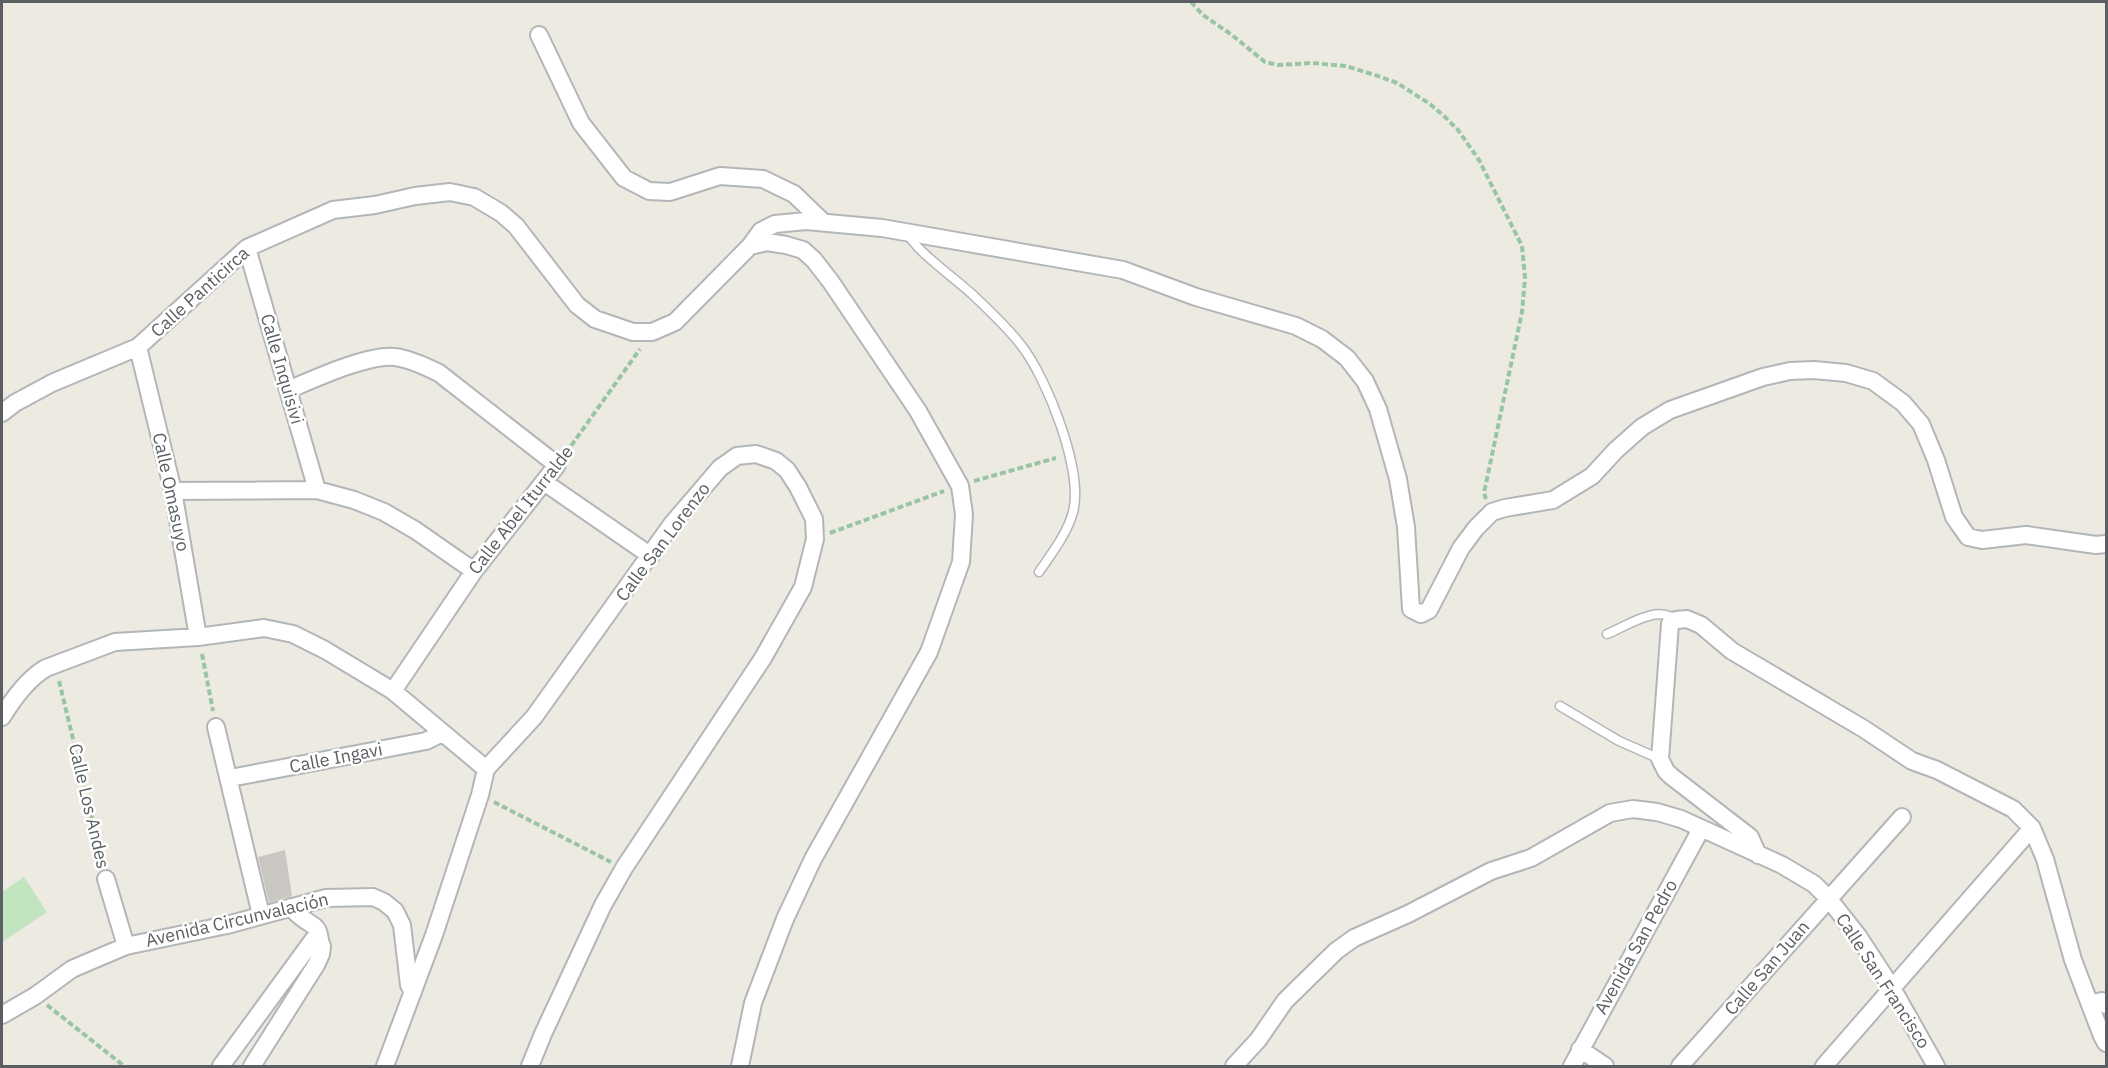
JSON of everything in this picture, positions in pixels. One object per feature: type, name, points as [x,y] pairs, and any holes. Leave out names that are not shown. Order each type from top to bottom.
[{"type":"street","points":[[539,35],[581,123],[624,178],[649,191],[670,192],[720,176],[763,179],[794,195],[822,221]]},
{"type":"street","name":"Calle Panticirca","points":[[6,404],[138,347],[247,248],[333,210],[450,192],[474,197],[501,213],[516,226],[577,304],[595,319],[633,332],[652,332]]},
{"type":"street","points":[[652,332],[675,322],[750,246],[761,231],[775,224],[806,220],[907,232],[1123,270],[1196,297],[1296,326],[1322,339],[1347,358],[1365,381],[1378,410],[1393,455],[1406,527],[1411,609],[1421,614],[1429,610],[1461,548],[1492,512],[1553,500],[1592,476],[1642,427],[1670,410],[1763,377],[1790,371],[1814,370],[1846,373],[1873,381],[1903,403],[1921,424],[1936,460],[1954,517],[1968,537],[1982,540],[2025,535],[2106,544]]},
{"type":"street","points":[[740,1066],[753,1003],[785,919],[813,859],[933,643],[961,562],[964,514],[960,486],[918,411],[814,260],[803,250],[786,245],[766,242],[750,246]]},
{"type":"street","name":"Calle Inquisivi","points":[[247,248],[317,490]]},
{"type":"street","name":"Calle Omasuyo","points":[[138,347],[173,491],[198,638]]},
{"type":"street","points":[[288,390],[334,370],[370,360],[394,357],[421,364],[439,373],[557,465]]},
{"type":"street","name":"Calle San Lorenzo","points":[[413,993],[480,795],[486,769],[534,717],[672,524],[720,468],[737,456],[756,454],[776,461],[787,470],[814,519],[815,539],[803,587],[763,658],[624,868],[603,905],[530,1066]]},
{"type":"street","name":"Calle Abel Iturralde","points":[[393,691],[474,571],[557,465]]},
{"type":"street","points":[[544,482],[651,556]]},
{"type":"street","points":[[173,491],[317,490],[354,500],[384,512],[415,530],[474,571]]},
{"type":"street","points":[[1758,855],[1749,837],[1671,776],[1660,759],[1670,624],[1676,620],[1687,619],[1701,625],[1732,651],[1864,729],[1912,761],[1936,770],[2013,809],[2032,828],[2045,859],[2073,960],[2098,1004],[2106,1043]]},
{"type":"street","points":[[2,717],[12,700],[36,673],[115,642],[198,638],[264,628],[292,634],[326,650],[393,691],[486,769]]},
{"type":"street","points":[[216,727],[261,915]]},
{"type":"street","name":"Calle Ingavi","points":[[230,778],[426,741],[442,733]]},
{"type":"street","name":"Calle San Francisco","points":[[1234,1066],[1258,1040],[1285,1001],[1336,951],[1354,938],[1408,914],[1491,871],[1531,858],[1610,813],[1633,808],[1681,819],[1782,865],[1814,884],[1858,936],[1892,987],[1936,1066]]},
{"type":"street","name":"Calle San Juan","points":[[1680,1066],[1902,817]]},
{"type":"street","points":[[1824,1066],[2032,828]]},
{"type":"street","name":"Avenida San Pedro","points":[[1572,1066],[1701,829]]},
{"type":"street","name":"Calle Los Andes","points":[[106,879],[126,946]]},
{"type":"street","name":"Avenida Circunvalación","points":[[2,1015],[35,996],[72,969],[126,946],[226,925],[326,897],[374,897],[396,911],[402,925],[409,985],[413,993]]},
{"type":"street","points":[[252,1066],[321,954],[322,946],[316,927],[298,917],[291,907]]},
{"type":"street","points":[[221,1066],[312,940],[319,940]]},
{"type":"street","points":[[385,1066],[413,993]]},
{"type":"street","points":[[1580,1049],[1605,1066]]},
{"type":"lane","points":[[907,232],[915,244],[973,295],[1021,345],[1051,401],[1069,454],[1076,485],[1074,511],[1068,526],[1039,572]]},
{"type":"lane","points":[[1608,634],[1657,613],[1676,620]]},
{"type":"lane","points":[[1560,706],[1619,741],[1660,759]]},
{"type":"path","points":[[1191,2],[1203,15],[1232,34],[1265,62],[1278,65],[1312,63],[1346,66],[1397,83],[1430,104],[1445,117],[1458,130],[1479,160],[1522,246],[1526,278],[1522,312],[1484,493],[1492,512]]},
{"type":"path","name":"Calle Abel Iturralde","points":[[557,465],[652,332]]},
{"type":"path","points":[[815,539],[960,486],[1069,454]]},
{"type":"path","points":[[198,638],[216,727]]},
{"type":"path","name":"Calle Los Andes","points":[[55,664],[106,879]]},
{"type":"path","points":[[480,795],[624,868]]},
{"type":"path","points":[[35,996],[124,1066]]},
{"type":"green space","points":[[24,877],[47,912],[2,942],[2,892]]},
{"type":"building","points":[[285,850],[292,896],[269,903],[258,857]]}]
